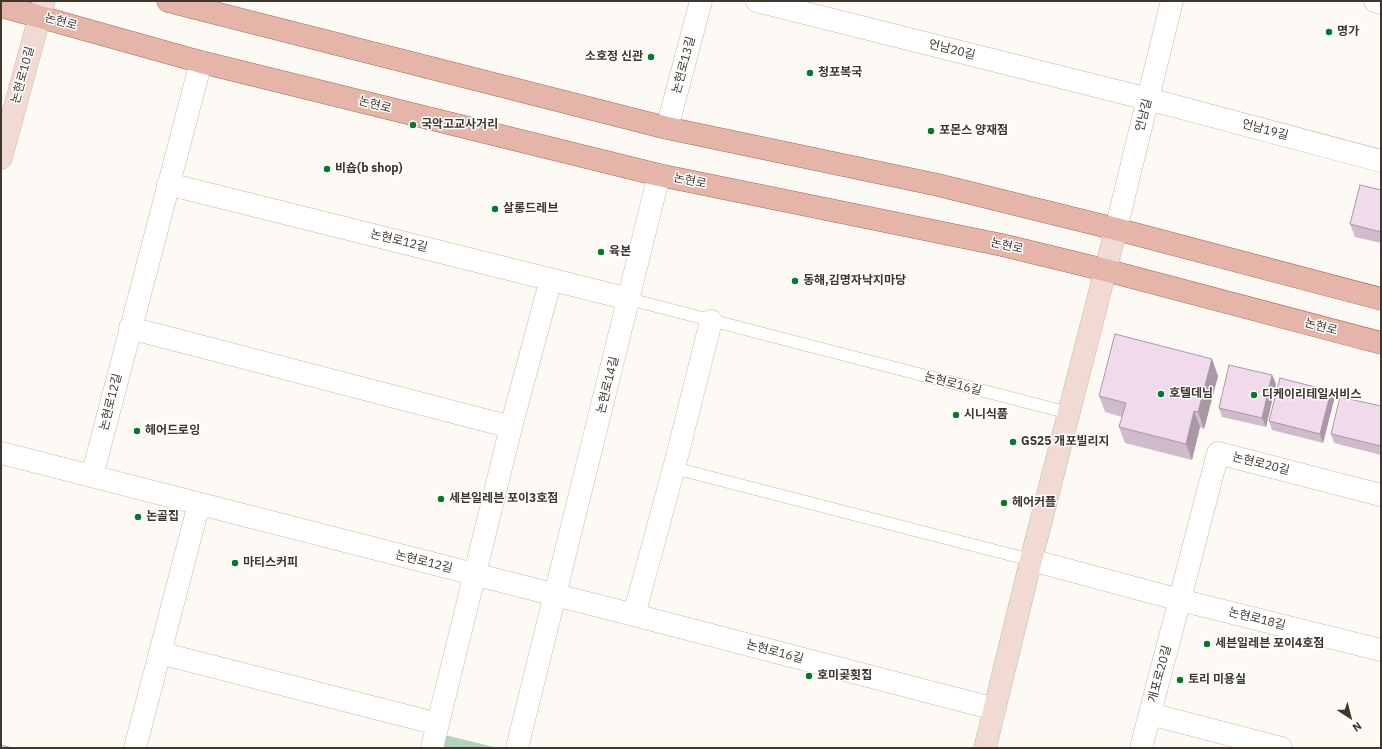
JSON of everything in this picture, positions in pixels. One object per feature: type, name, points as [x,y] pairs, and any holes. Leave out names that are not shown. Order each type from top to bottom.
[{"type":"main road","points":[[168,1],[210,7],[667,128],[938,185],[1116,228],[1381,298]]},
{"type":"main road","name":"논현로","points":[[1,6],[42,8],[201,62],[659,174],[1002,245],[1105,270],[1381,343]]},
{"type":"street","name":"논현로13길","points":[[667,128],[701,1]]},
{"type":"street","name":"언남길","points":[[1116,228],[1172,1]]},
{"type":"street","points":[[1375,1],[1381,2]]},
{"type":"street","name":"언남20길","points":[[770,3],[1148,99]]},
{"type":"street","name":"논현로10길","points":[[1,158],[42,8]]},
{"type":"street","name":"논현로12길","points":[[92,476],[201,62]]},
{"type":"street","name":"언남19길","points":[[1148,99],[1381,161]]},
{"type":"street","name":"논현로14길","points":[[519,742],[659,174]]},
{"type":"street","name":"논현로12길","points":[[168,184],[629,299]]},
{"type":"street","points":[[985,748],[1068,413],[1116,228]]},
{"type":"street","points":[[432,748],[511,427],[551,279]]},
{"type":"street","points":[[634,615],[674,468],[711,321]]},
{"type":"street","points":[[130,328],[511,427]]},
{"type":"street","name":"논현로12길","points":[[1,453],[555,595]]},
{"type":"street","name":"논현로20길","points":[[1180,600],[1218,453],[1381,495]]},
{"type":"street","points":[[135,748],[199,504]]},
{"type":"street","name":"논현로18길","points":[[1031,560],[1180,600],[1381,650]]},
{"type":"street","name":"논현로16길","points":[[555,595],[995,710]]},
{"type":"street","name":"개포로20길","points":[[1141,748],[1180,600]]},
{"type":"street","points":[[160,653],[438,724]]},
{"type":"street","points":[[1150,714],[1281,748]]},
{"type":"lane","name":"논현로16길","points":[[629,299],[1068,413]]},
{"type":"lane","points":[[674,468],[1031,560]]},
{"type":"green space","points":[[445,735],[498,748],[441,748]]},
{"type":"building","points":[[1360,185],[1381,190],[1381,232],[1350,224]]},
{"type":"building","name":"호텔데님","points":[[1115,334],[1212,359],[1198,412],[1194,411],[1186,444],[1119,427],[1126,403],[1099,396]]},
{"type":"building","points":[[1229,365],[1272,375],[1262,418],[1219,408]]},
{"type":"building","points":[[1280,378],[1331,391],[1320,434],[1269,421]]},
{"type":"building","points":[[1340,397],[1381,406],[1381,446],[1331,434]]},
{"type":"building","points":[[1,745],[12,748],[1,748]]},
{"type":"place","name":"명가","points":[[1329,32]]},
{"type":"place","name":"소호정 신관","points":[[651,57]]},
{"type":"place","name":"청포복국","points":[[810,73]]},
{"type":"place","name":"국악고교사거리","points":[[413,125]]},
{"type":"place","name":"포몬스 양재점","points":[[931,131]]},
{"type":"place","name":"비숍(b shop)","points":[[327,169]]},
{"type":"place","name":"살롱드레브","points":[[495,209]]},
{"type":"place","name":"육본","points":[[601,252]]},
{"type":"place","name":"동해,김명자낙지마당","points":[[795,281]]},
{"type":"place","name":"호텔데님","points":[[1161,394]]},
{"type":"place","name":"디케이리테일서비스","points":[[1254,395]]},
{"type":"place","name":"시니식품","points":[[956,415]]},
{"type":"place","name":"헤어드로잉","points":[[137,431]]},
{"type":"place","name":"GS25 개포빌리지","points":[[1013,442]]},
{"type":"place","name":"세븐일레븐 포이3호점","points":[[441,499]]},
{"type":"place","name":"헤어커플","points":[[1004,503]]},
{"type":"place","name":"논골집","points":[[138,517]]},
{"type":"place","name":"마티스커피","points":[[235,563]]},
{"type":"place","name":"세븐일레븐 포이4호점","points":[[1207,644]]},
{"type":"place","name":"호미곶횟집","points":[[809,676]]},
{"type":"place","name":"토리 미용실","points":[[1180,680]]}]
